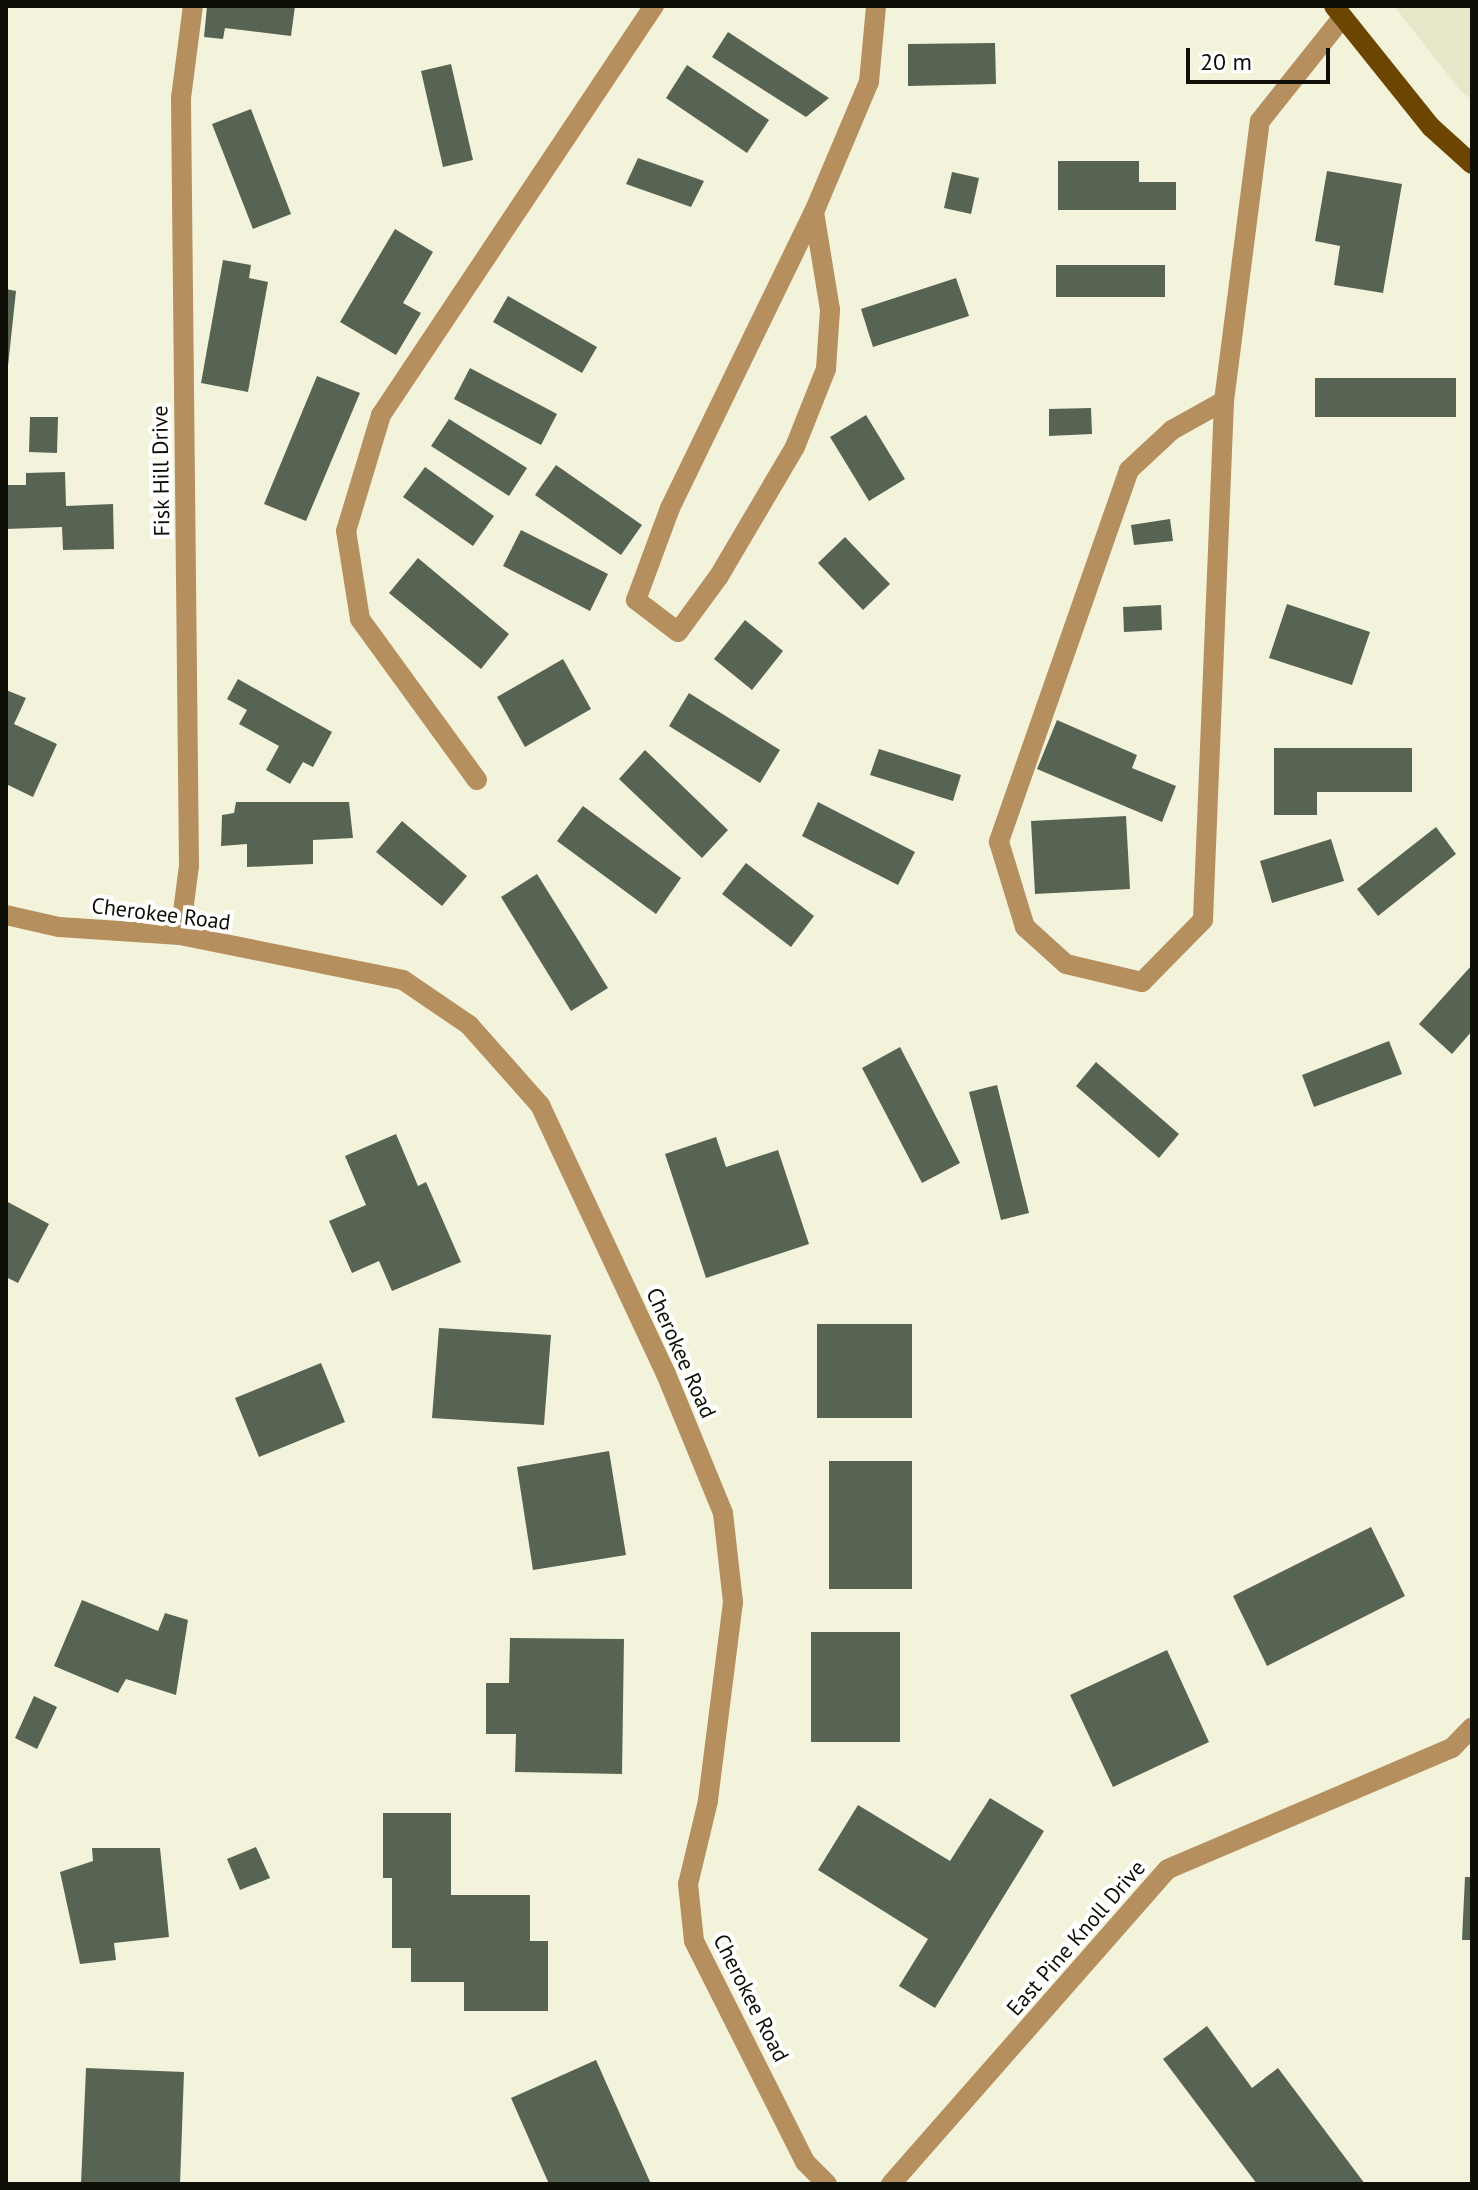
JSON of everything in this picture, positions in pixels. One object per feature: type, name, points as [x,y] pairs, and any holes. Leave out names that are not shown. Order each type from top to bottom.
[{"type":"main road","points":[[1338,12],[1431,127],[1472,164]]},
{"type":"street","name":"Fisk Hill Drive","points":[[180,935],[189,866],[181,98],[193,6]]},
{"type":"street","points":[[477,780],[360,619],[346,531],[381,415],[654,6]]},
{"type":"street","points":[[814,212],[830,310],[826,369],[795,447],[719,576],[678,632],[636,600],[670,508],[814,212],[869,82],[876,6]]},
{"type":"street","points":[[1224,401],[1172,430],[1129,470],[999,842],[1025,927],[1066,964],[1142,982],[1203,920],[1224,401],[1260,121],[1338,12]]},
{"type":"street","name":"Cherokee Road","points":[[6,915],[59,927],[180,935],[403,980],[469,1025],[540,1105],[666,1374],[723,1513],[733,1602],[708,1801],[688,1884],[694,1941],[805,2162],[827,2184]]},
{"type":"street","name":"East Pine Knoll Drive","points":[[891,2184],[1168,1869],[1452,1748],[1472,1727]]},
{"type":"shaded area","points":[[1394,6],[1472,6],[1472,100],[1459,89]]},
{"type":"building","points":[[207,6],[295,6],[291,36],[225,28],[223,39],[204,37]]},
{"type":"building","points":[[728,32],[829,98],[806,117],[712,57]]},
{"type":"building","points":[[995,43],[996,84],[908,86],[908,44]]},
{"type":"building","points":[[451,64],[473,160],[443,167],[421,71]]},
{"type":"building","points":[[687,65],[769,120],[747,153],[666,98]]},
{"type":"building","points":[[251,109],[291,214],[253,229],[212,124]]},
{"type":"building","points":[[638,158],[704,181],[691,207],[626,184]]},
{"type":"building","points":[[1058,161],[1139,161],[1139,182],[1176,182],[1176,210],[1058,210]]},
{"type":"building","points":[[1327,171],[1402,184],[1383,293],[1334,285],[1340,246],[1315,241]]},
{"type":"building","points":[[952,172],[979,178],[971,214],[944,208]]},
{"type":"building","points":[[395,229],[433,252],[403,303],[421,313],[396,355],[340,322]]},
{"type":"building","points":[[223,260],[251,265],[249,278],[268,282],[248,392],[201,383]]},
{"type":"building","points":[[1056,265],[1165,265],[1165,297],[1056,297]]},
{"type":"building","points":[[956,278],[969,316],[873,347],[861,309]]},
{"type":"building","points":[[6,289],[16,291],[8,366],[6,366]]},
{"type":"building","points":[[508,296],[597,347],[582,373],[493,322]]},
{"type":"building","points":[[470,368],[557,414],[541,445],[454,399]]},
{"type":"building","points":[[317,376],[360,393],[306,521],[264,504]]},
{"type":"building","points":[[1315,378],[1456,378],[1456,417],[1315,417]]},
{"type":"building","points":[[1091,408],[1092,434],[1049,436],[1049,409]]},
{"type":"building","points":[[866,415],[905,479],[869,501],[830,437]]},
{"type":"building","points":[[30,417],[58,417],[57,453],[29,452]]},
{"type":"building","points":[[449,419],[527,468],[509,496],[431,446]]},
{"type":"building","points":[[556,465],[642,525],[621,555],[535,495]]},
{"type":"building","points":[[425,467],[494,516],[473,546],[403,497]]},
{"type":"building","points":[[65,472],[66,506],[113,504],[114,549],[63,550],[62,527],[6,529],[6,485],[26,485],[26,473]]},
{"type":"building","points":[[1170,519],[1173,541],[1134,545],[1131,525]]},
{"type":"building","points":[[521,530],[608,574],[590,611],[503,566]]},
{"type":"building","points":[[845,537],[890,584],[863,610],[818,563]]},
{"type":"building","points":[[418,558],[509,634],[481,669],[389,593]]},
{"type":"building","points":[[1287,604],[1370,632],[1352,685],[1269,658]]},
{"type":"building","points":[[1161,605],[1162,630],[1124,632],[1123,607]]},
{"type":"building","points":[[745,620],[783,651],[752,690],[714,659]]},
{"type":"building","points":[[563,659],[591,709],[525,747],[497,697]]},
{"type":"building","points":[[238,679],[332,732],[313,767],[303,762],[290,784],[266,770],[279,746],[239,724],[247,710],[227,699]]},
{"type":"building","points":[[6,690],[26,698],[14,724],[57,744],[33,797],[6,784]]},
{"type":"building","points":[[689,693],[780,750],[760,783],[669,726]]},
{"type":"building","points":[[1057,720],[1137,755],[1132,768],[1176,786],[1162,822],[1037,769]]},
{"type":"building","points":[[1274,748],[1412,748],[1412,792],[1317,792],[1317,815],[1274,815]]},
{"type":"building","points":[[879,749],[961,775],[953,801],[870,775]]},
{"type":"building","points":[[645,750],[728,830],[702,858],[619,779]]},
{"type":"building","points":[[236,802],[349,802],[353,838],[313,840],[313,864],[247,867],[247,844],[221,846],[222,815],[234,813]]},
{"type":"building","points":[[818,802],[915,852],[898,885],[802,836]]},
{"type":"building","points":[[583,806],[681,878],[656,914],[557,841]]},
{"type":"building","points":[[1126,816],[1130,889],[1035,894],[1031,821]]},
{"type":"building","points":[[402,821],[467,876],[442,906],[376,852]]},
{"type":"building","points":[[1436,827],[1456,854],[1378,916],[1357,889]]},
{"type":"building","points":[[1331,839],[1344,881],[1272,903],[1260,861]]},
{"type":"building","points":[[746,863],[814,916],[791,947],[722,894]]},
{"type":"building","points":[[537,874],[608,988],[571,1011],[501,897]]},
{"type":"building","points":[[1472,965],[1472,1031],[1452,1054],[1419,1024]]},
{"type":"building","points":[[1389,1041],[1402,1074],[1314,1107],[1302,1075]]},
{"type":"building","points":[[900,1047],[960,1163],[922,1183],[862,1068]]},
{"type":"building","points":[[1096,1062],[1179,1134],[1159,1158],[1076,1086]]},
{"type":"building","points":[[997,1085],[1029,1213],[1001,1220],[969,1092]]},
{"type":"building","points":[[396,1134],[418,1186],[426,1182],[461,1262],[392,1291],[379,1261],[352,1273],[329,1221],[366,1205],[345,1156]]},
{"type":"building","points":[[716,1137],[726,1167],[778,1150],[809,1244],[706,1278],[665,1154]]},
{"type":"building","points":[[6,1201],[49,1224],[18,1283],[6,1277]]},
{"type":"building","points":[[817,1324],[912,1324],[912,1418],[817,1418]]},
{"type":"building","points":[[439,1328],[551,1335],[544,1425],[432,1418]]},
{"type":"building","points":[[321,1363],[345,1422],[259,1457],[235,1398]]},
{"type":"building","points":[[609,1451],[626,1555],[533,1570],[517,1467]]},
{"type":"building","points":[[829,1461],[912,1461],[912,1589],[829,1589]]},
{"type":"building","points":[[1371,1527],[1405,1596],[1267,1666],[1233,1596]]},
{"type":"building","points":[[82,1600],[158,1631],[165,1613],[188,1620],[176,1695],[126,1679],[118,1693],[54,1666]]},
{"type":"building","points":[[811,1632],[900,1632],[900,1742],[811,1742]]},
{"type":"building","points":[[510,1638],[624,1639],[622,1774],[515,1772],[516,1734],[486,1734],[486,1683],[509,1683]]},
{"type":"building","points":[[1167,1650],[1209,1742],[1113,1787],[1070,1695]]},
{"type":"building","points":[[34,1696],[57,1707],[37,1749],[15,1738]]},
{"type":"building","points":[[990,1798],[1044,1831],[935,2008],[899,1986],[928,1939],[818,1870],[858,1805],[950,1861]]},
{"type":"building","points":[[383,1813],[451,1813],[451,1895],[530,1895],[530,1941],[548,1941],[548,2011],[464,2011],[464,1982],[411,1982],[411,1948],[392,1948],[392,1878],[383,1878]]},
{"type":"building","points":[[256,1847],[270,1878],[240,1890],[227,1859]]},
{"type":"building","points":[[92,1848],[160,1848],[169,1937],[114,1943],[116,1960],[80,1964],[60,1872],[93,1861]]},
{"type":"building","points":[[1465,1877],[1472,1877],[1472,1940],[1462,1940]]},
{"type":"building","points":[[1207,2026],[1252,2088],[1278,2068],[1365,2184],[1257,2184],[1163,2059]]},
{"type":"building","points":[[596,2060],[651,2184],[549,2184],[511,2098]]},
{"type":"building","points":[[86,2068],[184,2072],[180,2184],[81,2184]]}]
